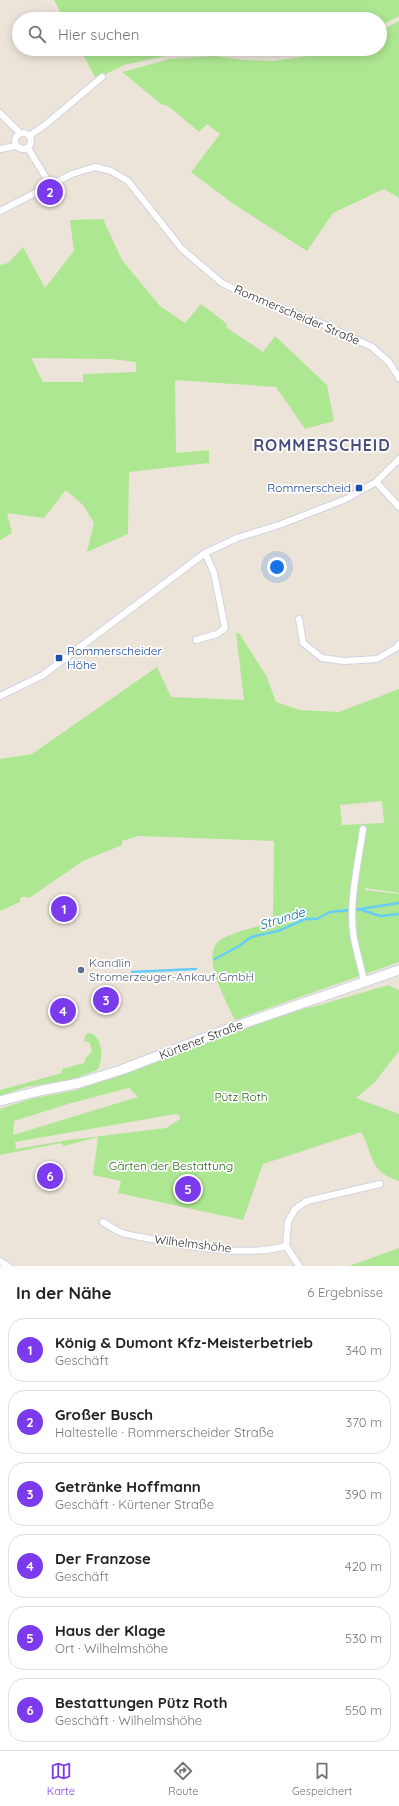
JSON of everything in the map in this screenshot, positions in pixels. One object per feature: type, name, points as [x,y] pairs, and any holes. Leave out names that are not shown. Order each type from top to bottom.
[{"type":"main road","name":"Kürtener Straße","points":[[0,1101],[79,1083],[121,1070],[228,1029],[399,970]]},
{"type":"street","points":[[29,136],[46,125],[102,77]]},
{"type":"street","points":[[0,113],[20,133],[29,136],[31,140],[28,148]]},
{"type":"street","points":[[16,146],[15,139],[20,133]]},
{"type":"street","points":[[0,149],[16,146],[23,149],[28,148]]},
{"type":"street","points":[[28,148],[51,186]]},
{"type":"street","name":"Rommerscheider Straße","points":[[0,211],[72,174],[95,167],[111,171],[128,181],[182,249],[222,283],[253,298],[318,322],[372,347],[389,362],[399,378]]},
{"type":"street","points":[[0,696],[43,675],[205,553],[237,538],[346,499],[376,482],[399,459]]},
{"type":"street","points":[[376,482],[399,507]]},
{"type":"street","points":[[196,640],[217,634],[225,628],[214,573],[205,553]]},
{"type":"street","points":[[299,619],[303,643],[322,658],[344,661],[377,659],[396,648],[399,644]]},
{"type":"street","points":[[363,829],[353,892],[353,915],[354,938],[364,981]]},
{"type":"street","points":[[299,1266],[286,1246],[288,1222],[295,1209],[307,1201],[380,1184]]},
{"type":"street","name":"Wilhelmshöhe","points":[[103,1222],[122,1233],[174,1243],[257,1251],[286,1246]]},
{"type":"street","points":[[0,1261],[8,1266]]},
{"type":"green space","points":[[54,0],[399,0],[399,16],[387,22],[387,12],[60,12]]},
{"type":"green space","points":[[399,21],[399,198],[384,189],[333,213],[307,251],[235,205],[191,172],[220,134],[207,124],[199,132],[168,106],[161,104],[122,72],[170,59],[214,56],[244,60],[273,61],[309,56],[387,56],[387,27]]},
{"type":"green space","points":[[84,56],[165,56],[124,65],[96,79]]},
{"type":"green space","points":[[103,219],[122,260],[160,306],[185,323],[201,304],[226,323],[227,328],[263,352],[275,336],[327,385],[334,421],[305,429],[276,387],[175,380],[176,453],[209,450],[209,463],[129,472],[128,534],[87,552],[94,523],[84,506],[66,490],[44,518],[7,513],[12,533],[0,540],[0,265],[8,263],[23,247],[45,288],[74,251],[70,220]],"holes":[[[31,358],[110,359],[136,362],[136,372],[83,374],[83,382],[43,382]]]},
{"type":"green space","points":[[236,633],[239,633],[267,677],[276,702],[300,710],[339,712],[399,689],[399,893],[365,888],[365,890],[399,894],[399,962],[235,1020],[221,991],[213,968],[212,957],[214,947],[225,937],[273,922],[274,841],[138,836],[122,841],[122,845],[83,861],[29,898],[20,898],[20,902],[0,911],[0,759],[32,754],[157,667],[171,697],[244,700]],"holes":[[[382,801],[384,823],[342,825],[340,805]]]},
{"type":"green space","name":"Gärten der Bestattung","points":[[388,985],[399,990],[399,1051],[374,1083],[356,1098],[399,1114],[399,1181],[382,1173],[377,1168],[361,1132],[263,1164],[243,1220],[118,1193],[121,1181],[93,1175],[98,1137],[64,1146],[61,1143],[0,1155],[0,1109],[30,1099],[77,1090],[289,1012],[320,1005]],"holes":[[[129,1088],[138,1097],[13,1135],[14,1121],[71,1103]],[[176,1114],[179,1115],[180,1119],[166,1128],[69,1140],[16,1149],[15,1142]]]},
{"type":"green space","points":[[90,1033],[98,1039],[101,1049],[101,1061],[97,1070],[74,1079],[26,1087],[0,1096],[0,1090],[62,1073],[62,1069],[84,1063],[87,1056],[92,1052],[90,1043],[84,1041],[86,1034]]},
{"type":"green space","points":[[182,1183],[195,1183],[195,1197],[182,1197]]},
{"type":"green space","points":[[399,1248],[399,1266],[349,1266]]},
{"type":"waterway","name":"Strunde","points":[[360,909],[399,903]]},
{"type":"waterway","name":"Strunde","points":[[215,959],[239,946],[251,937],[278,931],[305,919],[317,919],[330,912],[359,909],[380,916],[399,914]]},
{"type":"waterway","name":"Strunde","points":[[132,972],[196,969]]},
{"type":"place","name":"Großer Busch","points":[[50,192]]},
{"type":"place","name":"Rommerscheid","points":[[359,488]]},
{"type":"place","name":"Rommerscheider Höhe","points":[[59,658]]},
{"type":"place","name":"König & Dumont Kfz-Meisterbetrieb","points":[[64,909]]},
{"type":"place","name":"Kandlin Stromerzeuger-Ankauf GmbH","points":[[81,970]]},
{"type":"place","name":"Getränke Hoffmann","points":[[106,1000]]},
{"type":"place","name":"Der Franzose","points":[[63,1011]]},
{"type":"place","name":"Bestattungen Pütz Roth","points":[[50,1176]]},
{"type":"place","name":"Haus der Klage","points":[[188,1189]]},
{"type":"district","name":"ROMMERSCHEID","points":[[322,445]]},
{"type":"park label","name":"Pütz Roth","points":[[241,1097]]}]
